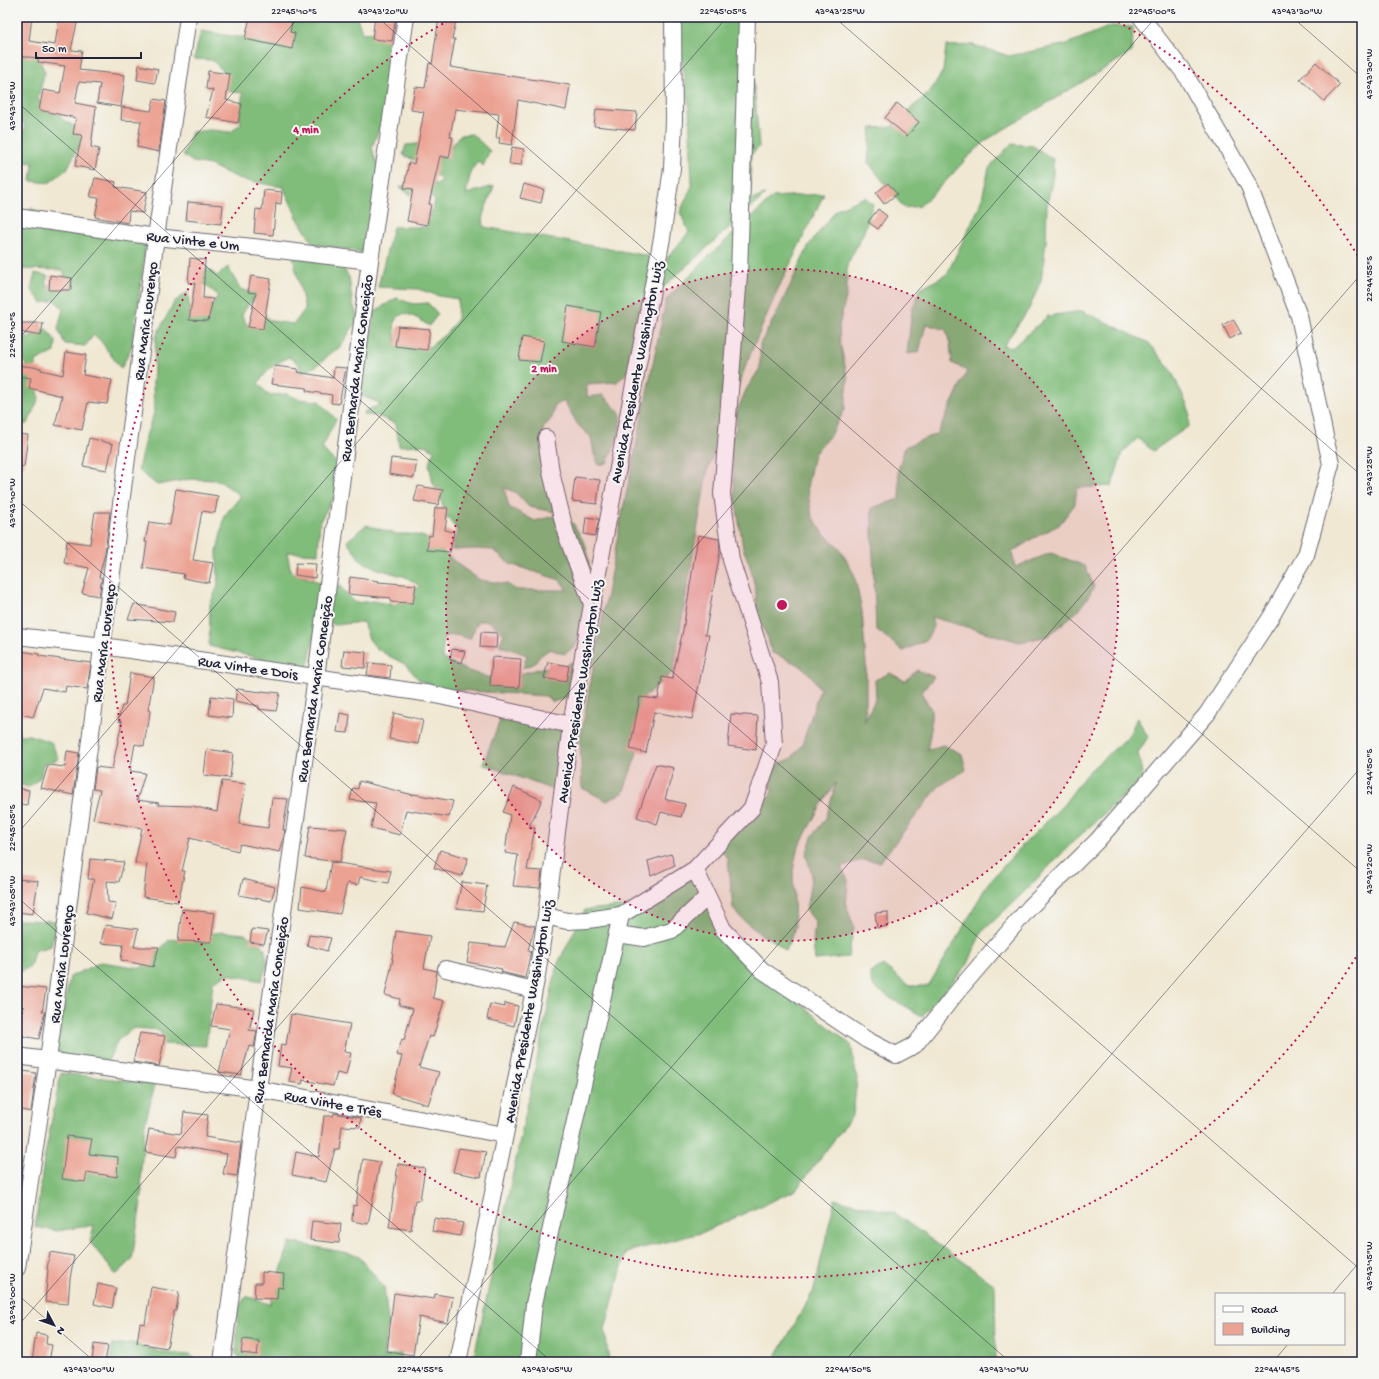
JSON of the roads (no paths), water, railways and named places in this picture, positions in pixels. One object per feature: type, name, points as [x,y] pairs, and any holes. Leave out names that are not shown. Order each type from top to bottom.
[{"type":"street","name":"Rua Maria Lourenço","points":[[17,1268],[48,1060],[156,237],[188,17]]},
{"type":"street","name":"Rua Bernarda Maria Conceição","points":[[222,1362],[258,1089],[316,677],[370,261],[406,17]]},
{"type":"street","name":"Avenida Presidente Washington Luiz","points":[[458,1362],[506,1134],[534,990],[546,916],[571,725],[592,604],[662,238],[672,160],[674,120],[673,17]]},
{"type":"street","points":[[546,916],[567,921],[588,920],[620,915],[695,869],[752,808],[774,745],[770,682],[731,560],[722,494],[739,274],[747,17]]},
{"type":"street","points":[[695,869],[723,929],[762,970],[867,1040],[896,1055],[915,1045],[957,992],[1030,907],[1097,841],[1207,714],[1271,617],[1306,555],[1331,464],[1299,316],[1249,186],[1185,74],[1142,17]]},
{"type":"street","name":"Rua Vinte e Um","points":[[17,217],[156,237],[370,261]]},
{"type":"street","points":[[546,438],[551,472],[566,534],[592,604]]},
{"type":"street","name":"Rua Vinte e Dois","points":[[17,636],[103,646],[431,694],[571,725]]},
{"type":"street","points":[[617,934],[644,938],[672,930],[707,896]]},
{"type":"street","points":[[528,1362],[534,1304],[620,915]]},
{"type":"street","points":[[446,969],[534,990]]},
{"type":"street","name":"Rua Vinte e Três","points":[[17,1056],[258,1089],[506,1134]]}]
